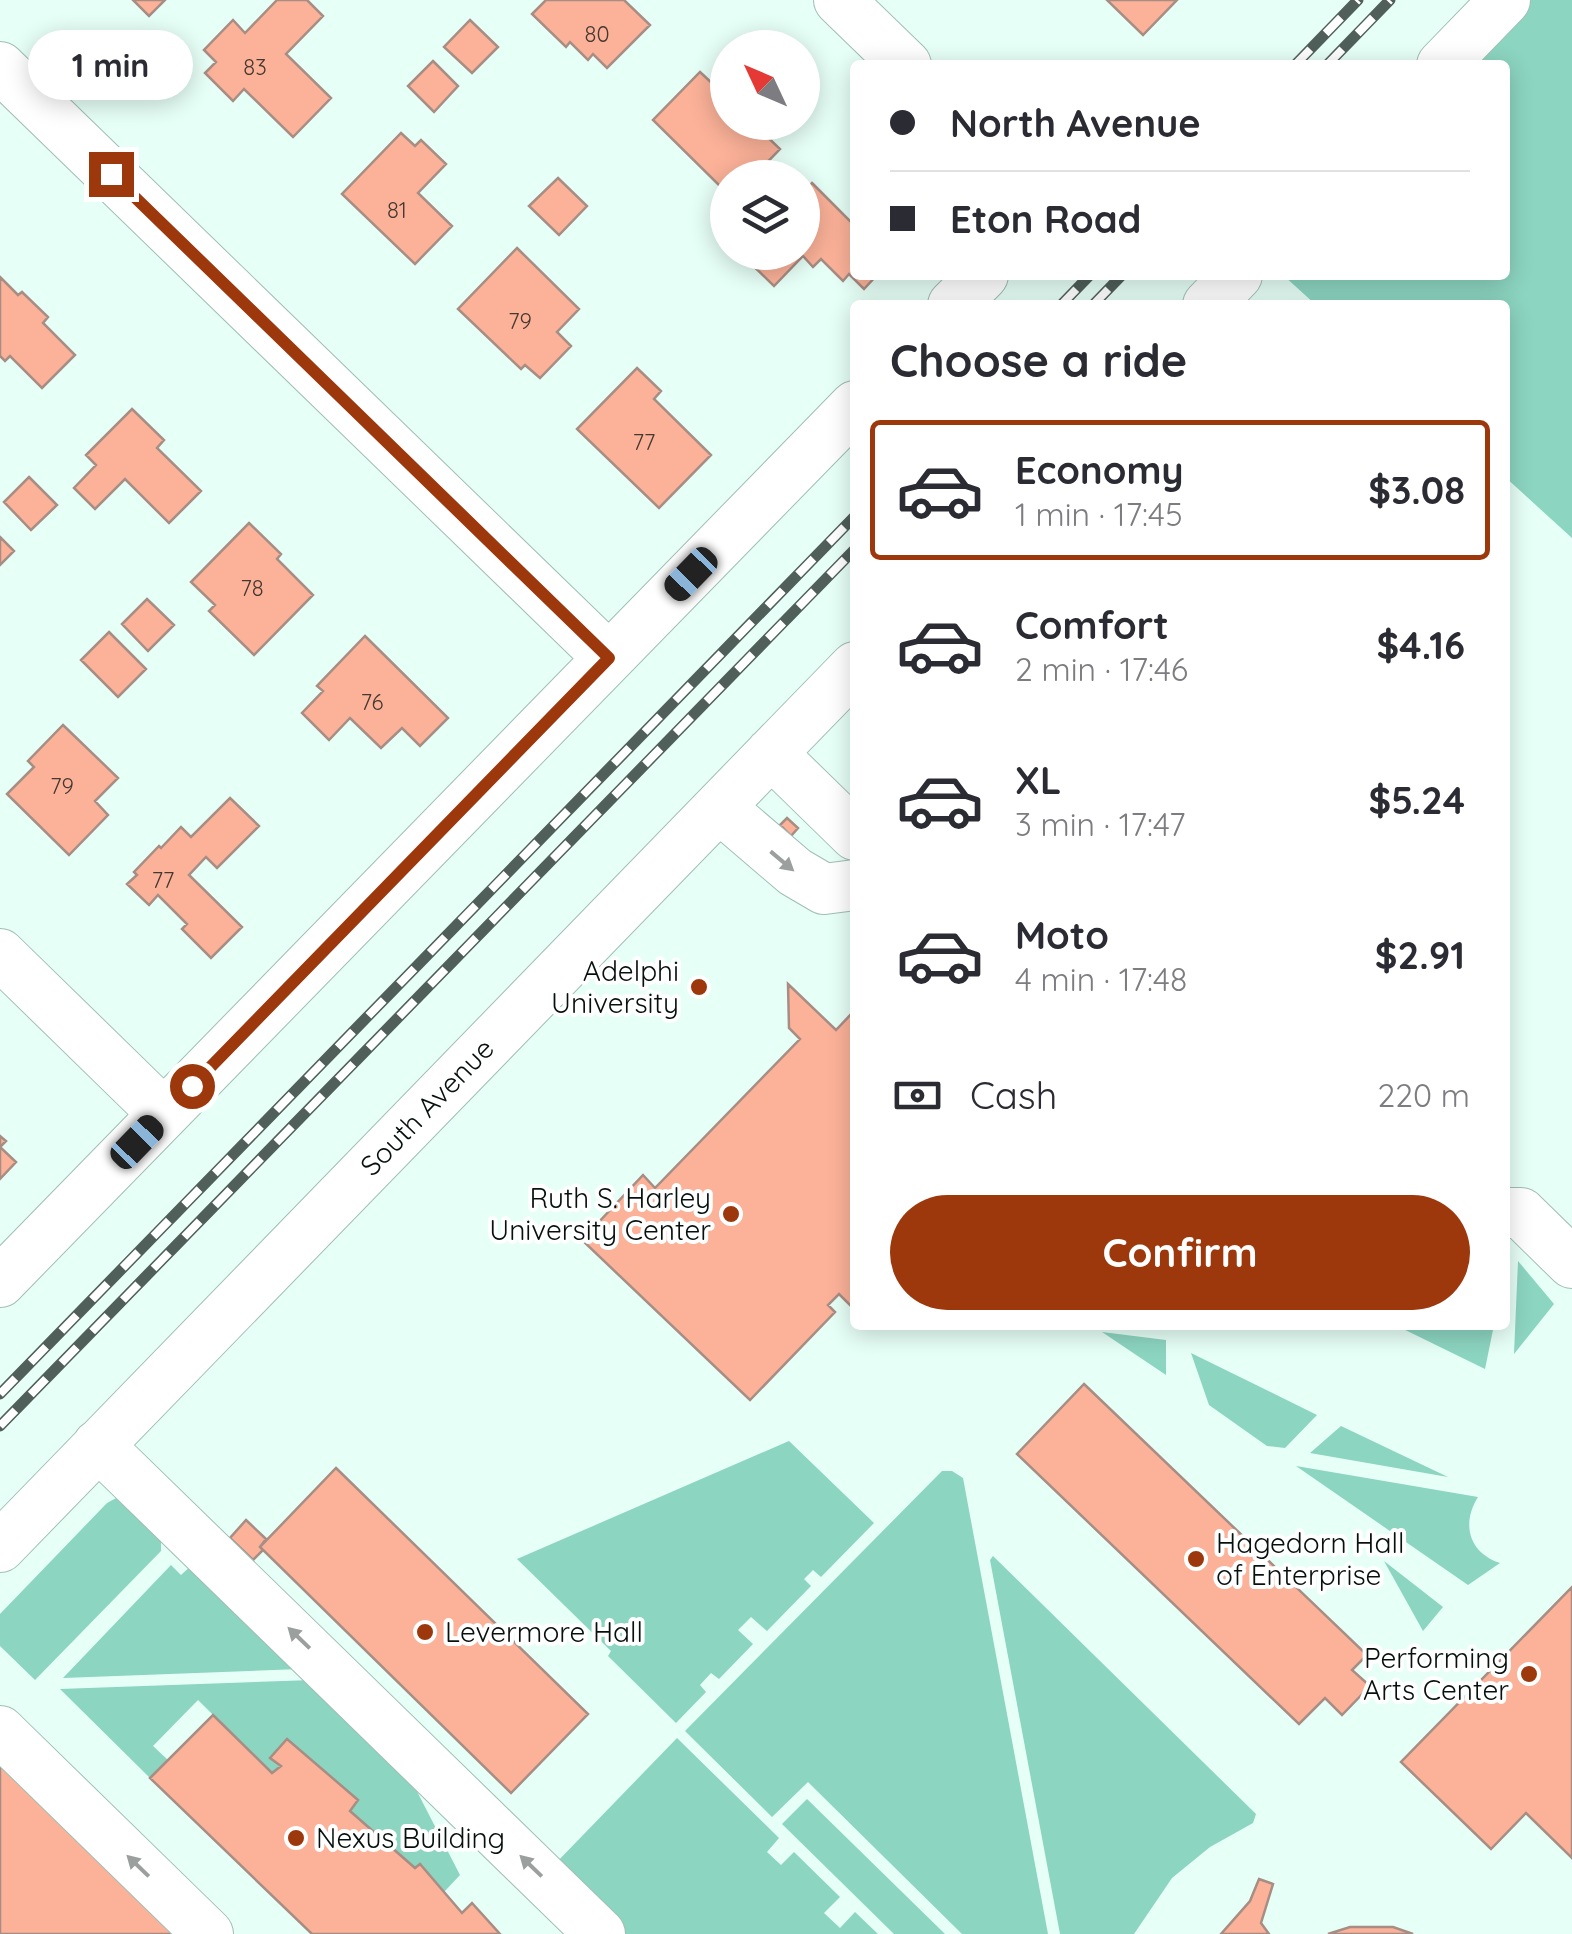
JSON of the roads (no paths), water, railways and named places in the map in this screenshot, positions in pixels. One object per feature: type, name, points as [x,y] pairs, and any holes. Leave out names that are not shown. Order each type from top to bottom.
[{"type":"street","points":[[839,0],[901,60]]},
{"type":"street","points":[[1447,60],[1505,0]]},
{"type":"street","points":[[0,67],[609,658]]},
{"type":"street","points":[[959,300],[978,280]]},
{"type":"street","points":[[1213,300],[1232,280]]},
{"type":"street","points":[[0,1282],[850,411]]},
{"type":"street","name":"South Avenue","points":[[0,1547],[850,672]]},
{"type":"street","points":[[771,753],[850,830]]},
{"type":"street","points":[[719,807],[795,872],[824,888],[850,885]]},
{"type":"street","points":[[0,954],[164,1114]]},
{"type":"street","points":[[1510,1213],[1521,1213],[1572,1263]]},
{"type":"street","points":[[98,1445],[600,1934]]},
{"type":"street","points":[[0,1732],[208,1934]]},
{"type":"railway","points":[[1300,60],[1358,0]]},
{"type":"railway","points":[[1332,60],[1390,0]]},
{"type":"railway","points":[[1066,300],[1085,280]]},
{"type":"railway","points":[[1098,300],[1117,280]]},
{"type":"railway","points":[[0,1394],[850,521]]},
{"type":"railway","points":[[0,1426],[850,554]]},
{"type":"place","name":"Adelphi University","points":[[699,987]]},
{"type":"place","name":"Ruth S. Harley University Center","points":[[731,1214]]},
{"type":"place","name":"Hagedorn Hall of Enterprise","points":[[1196,1559]]},
{"type":"place","name":"Levermore Hall","points":[[425,1632]]},
{"type":"place","name":"Performing Arts Center","points":[[1529,1674]]},
{"type":"place","name":"Nexus Building","points":[[296,1838]]}]
